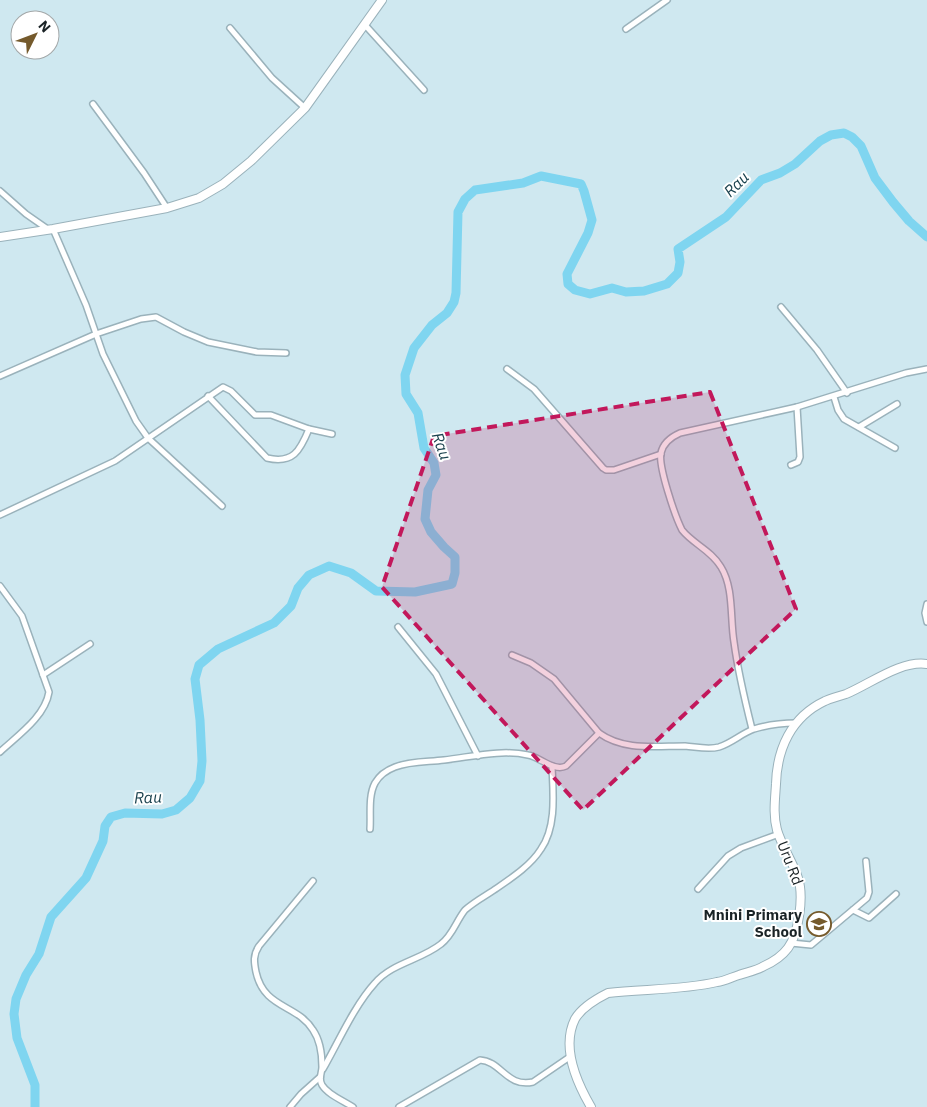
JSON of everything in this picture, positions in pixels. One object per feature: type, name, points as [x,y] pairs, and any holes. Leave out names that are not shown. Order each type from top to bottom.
[{"type":"street","points":[[0,237],[51,230],[167,208],[199,198],[223,184],[257,156],[305,108],[382,0]]},
{"type":"street","points":[[626,29],[667,0]]},
{"type":"street","points":[[365,25],[424,90]]},
{"type":"street","points":[[230,28],[272,78],[305,108]]},
{"type":"street","points":[[93,104],[144,173],[167,208]]},
{"type":"street","points":[[0,191],[26,214],[51,230],[86,305],[103,354],[126,403],[148,438],[222,506]]},
{"type":"street","points":[[781,307],[817,350],[847,393]]},
{"type":"street","points":[[0,376],[96,334],[141,319],[156,317],[208,342],[257,352],[286,353]]},
{"type":"street","points":[[507,369],[534,389],[606,470],[614,470],[661,454]]},
{"type":"street","points":[[752,730],[734,642],[726,578],[715,558],[682,530],[663,472],[661,454],[666,443],[680,433],[797,407],[847,393],[906,373],[927,369]]},
{"type":"street","points":[[0,515],[115,460],[221,388],[225,388],[255,415],[271,415],[309,429],[332,434]]},
{"type":"street","points":[[208,396],[267,458],[284,459],[294,455],[300,449],[309,429]]},
{"type":"street","points":[[834,397],[840,414],[848,423],[859,427],[895,448]]},
{"type":"street","points":[[859,427],[897,404]]},
{"type":"street","points":[[791,465],[798,462],[800,457],[797,407]]},
{"type":"street","points":[[0,586],[22,616],[49,692],[48,699],[36,718],[0,752]]},
{"type":"street","points":[[927,604],[925,613],[927,622]]},
{"type":"street","points":[[398,627],[436,674],[478,756]]},
{"type":"street","points":[[43,674],[90,644]]},
{"type":"street","points":[[512,655],[542,670],[554,679],[599,733],[608,739],[626,745],[720,747],[752,730],[776,724],[796,723]]},
{"type":"street","name":"Uru Rd","points":[[591,1107],[579,1086],[571,1056],[571,1031],[576,1018],[593,1001],[608,993],[718,982],[762,968],[782,955],[791,943],[796,929],[801,889],[794,866],[779,834],[774,815],[776,775],[786,738],[796,723],[810,710],[825,701],[848,693],[898,669],[918,663],[927,664]]},
{"type":"street","points":[[370,829],[371,796],[374,784],[386,771],[397,766],[517,753],[530,755],[559,769],[566,766],[599,733]]},
{"type":"street","points":[[290,1107],[320,1077],[356,1010],[375,983],[398,966],[434,949],[442,943],[449,937],[466,910],[525,867],[541,850],[552,819],[552,766]]},
{"type":"street","points":[[698,889],[728,856],[740,848],[779,834]]},
{"type":"street","points":[[791,943],[811,944],[836,925],[843,916],[853,910],[868,896],[866,861]]},
{"type":"street","points":[[313,881],[259,946],[255,953],[254,961],[258,980],[268,996],[305,1021],[312,1028],[320,1048],[323,1069]]},
{"type":"street","points":[[853,910],[869,918],[896,894]]},
{"type":"street","points":[[400,1107],[480,1060],[489,1062],[518,1083],[527,1083],[533,1082],[571,1056]]},
{"type":"street","points":[[320,1077],[324,1088],[353,1107]]},
{"type":"highlighted area","points":[[710,392],[796,609],[583,810],[382,587],[434,436]]},
{"type":"waterway","name":"Rau","points":[[35,1107],[35,1085],[17,1038],[14,1014],[16,999],[26,975],[39,954],[51,917],[86,878],[103,841],[105,826],[111,817],[125,813],[162,814],[176,810],[190,798],[200,781],[202,761],[200,720],[195,679],[199,665],[218,649],[274,623],[291,606],[298,588],[309,575],[329,566],[351,573],[376,591],[415,592],[452,584],[455,573],[455,557],[431,532],[425,519],[428,490],[436,475],[434,463],[424,448],[418,413],[406,394],[405,375],[414,348],[432,325],[447,313],[454,302],[456,293],[458,212],[465,199],[475,190],[523,183],[541,176],[581,184],[592,220],[588,233],[567,274],[568,284],[575,290],[590,294],[612,288],[626,292],[644,291],[667,284],[678,273],[680,262],[678,249],[726,217],[761,180],[780,173],[795,164],[820,141],[831,135],[844,133],[852,137],[861,146],[875,178],[909,221],[927,237]]},
{"type":"place","name":"Mnini Primary School","points":[[819,924]]}]
